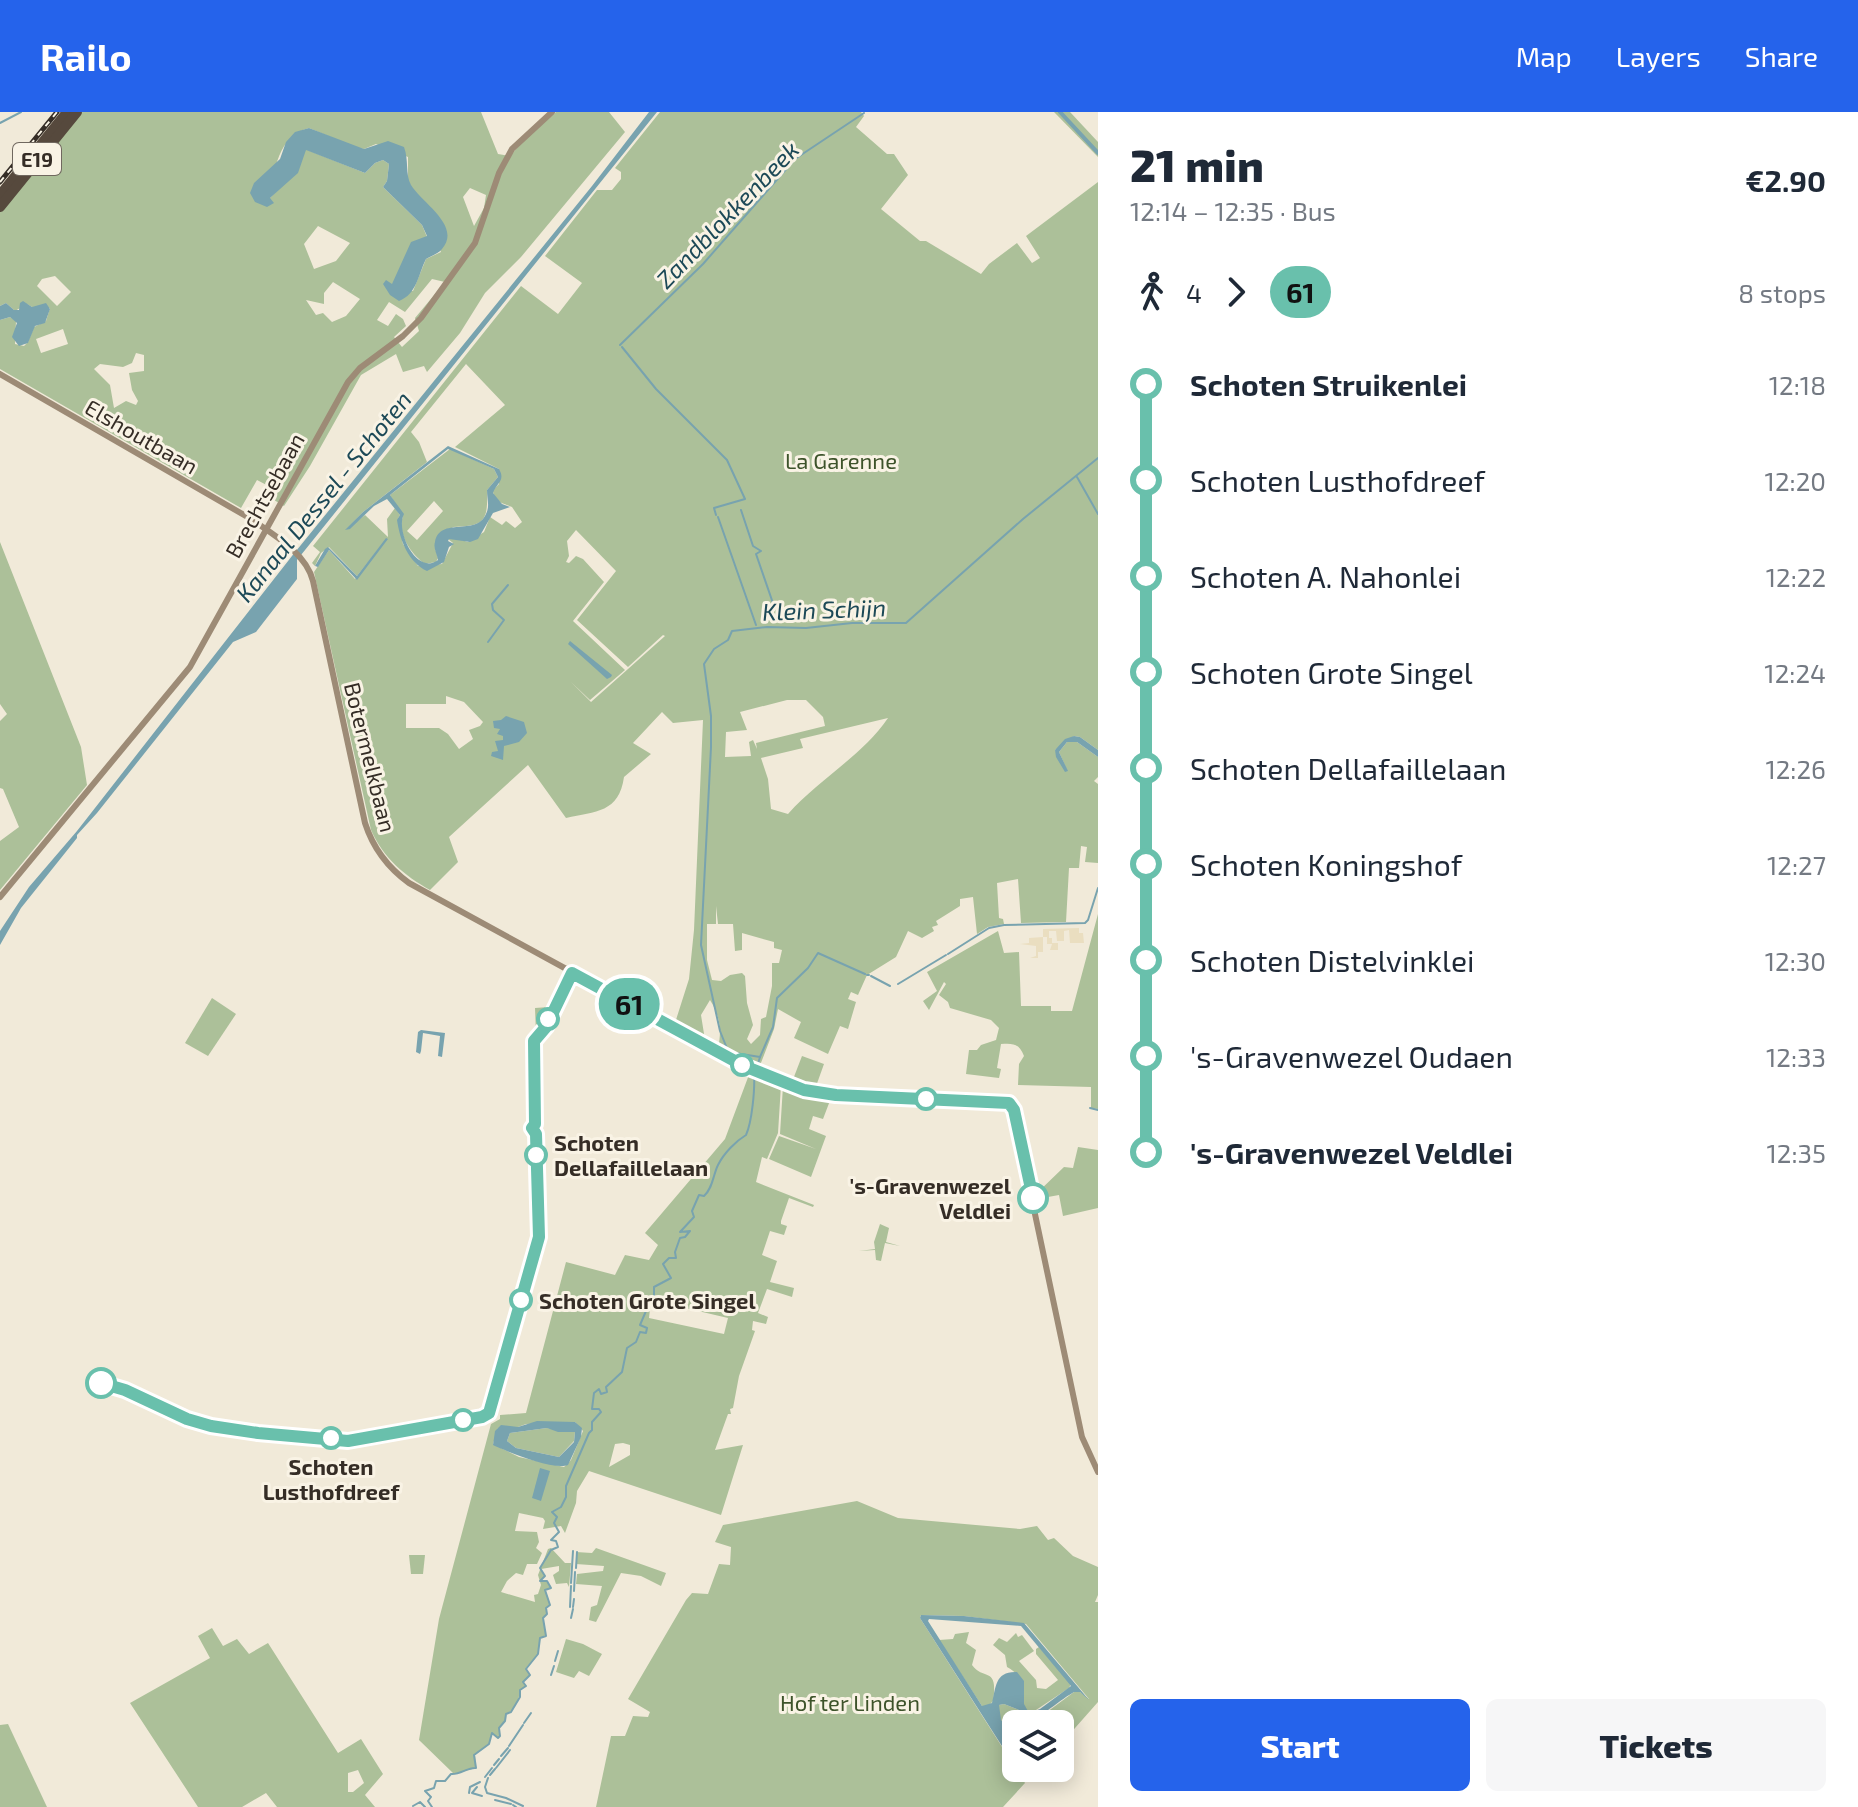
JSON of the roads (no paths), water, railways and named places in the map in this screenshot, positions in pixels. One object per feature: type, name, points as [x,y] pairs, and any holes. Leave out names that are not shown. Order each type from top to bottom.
[{"type":"highway","name":"E19","points":[[0,195],[67,112]]},
{"type":"highway","name":"E19","points":[[0,207],[77,112]]},
{"type":"main road","name":"Brechtsebaan","points":[[0,897],[190,667],[348,382],[360,368],[403,336],[421,318],[475,243],[499,173],[509,154],[552,112]]},
{"type":"main road","name":"Elshoutbaan","points":[[0,374],[266,529]]},
{"type":"main road","name":"Botermelkbaan","points":[[266,529],[302,560],[311,575],[365,823],[378,852],[409,883],[744,1066],[804,1090],[1012,1105],[1082,1437],[1098,1472]]},
{"type":"water","points":[[649,112],[657,112],[297,560],[297,579],[256,632],[233,642],[77,835],[21,908],[0,945],[0,931],[29,887],[77,831],[292,556]]},
{"type":"water","points":[[309,128],[364,149],[388,141],[404,147],[411,185],[438,215],[447,232],[442,249],[426,259],[413,289],[405,298],[399,301],[390,295],[383,284],[386,280],[392,284],[411,242],[427,236],[422,225],[383,187],[389,164],[383,160],[365,173],[306,150],[298,173],[270,198],[274,203],[267,207],[255,202],[250,193],[254,183],[280,159],[286,142],[295,132]]},
{"type":"water","points":[[23,301],[32,307],[46,303],[50,309],[45,323],[35,326],[28,343],[19,346],[12,337],[17,323],[10,317],[0,320],[0,306],[6,303],[19,310]]},
{"type":"water","points":[[448,446],[499,469],[501,479],[493,493],[502,504],[510,507],[493,513],[478,539],[470,542],[449,539],[454,544],[449,547],[444,562],[427,571],[406,550],[397,520],[400,515],[387,499],[345,530],[363,512]],"holes":[[[448,449],[494,469],[498,477],[487,490],[488,508],[481,521],[438,534],[434,546],[438,560],[430,563],[416,557],[405,540],[404,514],[390,495]]]},
{"type":"water","points":[[386,538],[357,580],[329,550],[318,567],[315,566],[328,547],[357,576]]},
{"type":"water","points":[[570,641],[611,677],[607,679],[568,644]]},
{"type":"water","points":[[506,716],[524,722],[527,733],[519,742],[504,746],[503,760],[491,756],[492,752],[498,751],[495,741],[503,740],[503,736],[497,734],[500,729],[494,728],[493,721]]},
{"type":"water","points":[[1074,736],[1098,750],[1098,757],[1077,742],[1067,742],[1059,752],[1068,771],[1065,772],[1055,750],[1065,739]]},
{"type":"water","points":[[418,1032],[445,1033],[442,1057],[438,1056],[440,1036],[423,1033],[420,1054],[416,1052]]},
{"type":"water","points":[[537,1421],[575,1422],[582,1428],[568,1465],[561,1466],[530,1460],[493,1445],[495,1431],[501,1425],[518,1427]],"holes":[[[547,1428],[558,1432],[575,1432],[574,1442],[559,1457],[516,1448],[507,1441],[510,1433]]]},
{"type":"water","points":[[540,1468],[550,1471],[541,1501],[532,1498]]},
{"type":"water","points":[[921,1615],[1024,1623],[1089,1700],[1080,1692],[1074,1692],[1047,1710],[1037,1710],[1071,1686],[1021,1626],[929,1619],[982,1706],[992,1703],[996,1686],[1004,1674],[1017,1672],[1024,1681],[1024,1704],[1027,1710],[999,1705],[1002,1746],[920,1618]]},
{"type":"waterway","points":[[0,123],[21,112]]},
{"type":"waterway","points":[[1060,112],[1098,153]]},
{"type":"waterway","name":"Zandblokkenbeek","points":[[620,345],[703,264],[795,159],[864,113]]},
{"type":"waterway","name":"Zandblokkenbeek","points":[[622,347],[656,389],[727,460],[745,499],[714,508],[716,515]]},
{"type":"waterway","name":"Klein Schijn","points":[[728,1051],[720,1031],[701,945],[711,747],[711,716],[704,664],[714,649],[728,640],[732,631],[852,623],[906,623],[1023,519],[1098,458]]},
{"type":"waterway","points":[[1077,477],[1098,514]]},
{"type":"waterway","name":"Zandblokkenbeek","points":[[741,510],[753,546],[761,551],[756,554],[775,609]]},
{"type":"waterway","name":"Zandblokkenbeek","points":[[718,517],[756,625]]},
{"type":"waterway","points":[[488,642],[504,620],[493,610],[492,604],[508,585]]},
{"type":"waterway","points":[[948,954],[989,928],[1085,923],[1098,888]]},
{"type":"waterway","points":[[760,1057],[773,1027],[777,998],[808,968],[818,953],[865,974]]},
{"type":"waterway","points":[[898,984],[946,955]]},
{"type":"waterway","points":[[871,976],[890,986]]},
{"type":"waterway","name":"Klein Schijn","points":[[729,1052],[760,1057],[757,1067]]},
{"type":"waterway","name":"Klein Schijn","points":[[432,1807],[428,1801],[431,1797],[425,1791],[434,1788],[436,1781],[445,1781],[451,1774],[476,1768],[474,1755],[489,1744],[492,1733],[498,1738],[500,1736],[499,1728],[506,1714],[511,1712],[520,1697],[520,1690],[526,1686],[523,1682],[530,1675],[526,1669],[538,1654],[540,1638],[546,1636],[543,1618],[550,1605],[545,1590],[551,1588],[547,1581],[540,1581],[545,1576],[540,1568],[551,1550],[558,1547],[556,1541],[551,1540],[559,1532],[554,1523],[557,1517],[552,1512],[561,1507],[566,1497],[566,1486],[592,1430],[592,1422],[601,1412],[592,1409],[594,1393],[599,1389],[601,1394],[607,1392],[606,1387],[622,1372],[627,1348],[636,1342],[640,1332],[646,1333],[647,1328],[640,1325],[646,1302],[654,1296],[654,1287],[671,1278],[663,1264],[669,1258],[676,1258],[680,1238],[690,1231],[680,1232],[694,1217],[692,1211],[699,1195],[707,1193],[721,1161],[730,1148],[746,1135],[753,1105],[754,1075]]},
{"type":"waterway","points":[[1090,1108],[1098,1110]]},
{"type":"waterway","points":[[540,1243],[542,1234]]},
{"type":"waterway","points":[[536,1257],[538,1250]]},
{"type":"waterway","points":[[534,1266],[535,1259]]},
{"type":"waterway","points":[[528,1286],[532,1273]]},
{"type":"waterway","points":[[525,1296],[527,1289]]},
{"type":"waterway","points":[[522,1308],[524,1299]]},
{"type":"waterway","points":[[518,1325],[520,1314]]},
{"type":"waterway","points":[[516,1330],[517,1326]]},
{"type":"waterway","points":[[514,1336],[516,1331]]},
{"type":"waterway","points":[[496,1402],[500,1389]]},
{"type":"waterway","points":[[495,1408],[496,1404]]},
{"type":"waterway","points":[[571,1583],[573,1551]]},
{"type":"waterway","points":[[576,1568],[577,1552]]},
{"type":"waterway","points":[[574,1591],[575,1572]]},
{"type":"waterway","points":[[570,1607],[571,1586]]},
{"type":"waterway","points":[[573,1607],[574,1599]]},
{"type":"waterway","points":[[571,1618],[573,1609]]},
{"type":"waterway","points":[[555,1661],[558,1651]]},
{"type":"waterway","points":[[551,1675],[554,1666]]},
{"type":"waterway","points":[[524,1723],[531,1713]]},
{"type":"waterway","points":[[509,1746],[523,1725]]},
{"type":"waterway","points":[[501,1756],[508,1748]]},
{"type":"waterway","points":[[496,1768],[510,1750]]},
{"type":"waterway","points":[[494,1765],[499,1759]]},
{"type":"waterway","points":[[485,1777],[492,1768]]},
{"type":"waterway","points":[[490,1775],[495,1769]]},
{"type":"waterway","points":[[488,1778],[487,1793],[523,1806]]},
{"type":"waterway","points":[[469,1793],[470,1787],[480,1782]]},
{"type":"waterway","points":[[477,1787],[472,1793],[482,1796]]},
{"type":"waterway","points":[[495,1800],[511,1804]]},
{"type":"waterway","name":"Klein Schijn","points":[[413,1806],[420,1802],[425,1807]]},
{"type":"railway","points":[[0,182],[57,112]]},
{"type":"place","name":"Schoten Dellafaillelaan","points":[[536,1155]]},
{"type":"place","name":"'s-Gravenwezel Veldlei","points":[[1033,1198]]},
{"type":"place","name":"Schoten Grote Singel","points":[[521,1300]]},
{"type":"place","name":"Schoten Lusthofdreef","points":[[331,1438]]},
{"type":"park label","name":"La Garenne","points":[[841,460]]},
{"type":"park label","name":"Hof ter Linden","points":[[850,1702]]},
{"type":"water label","name":"Kanaal Dessel - Schoten","points":[[323,496]]}]
